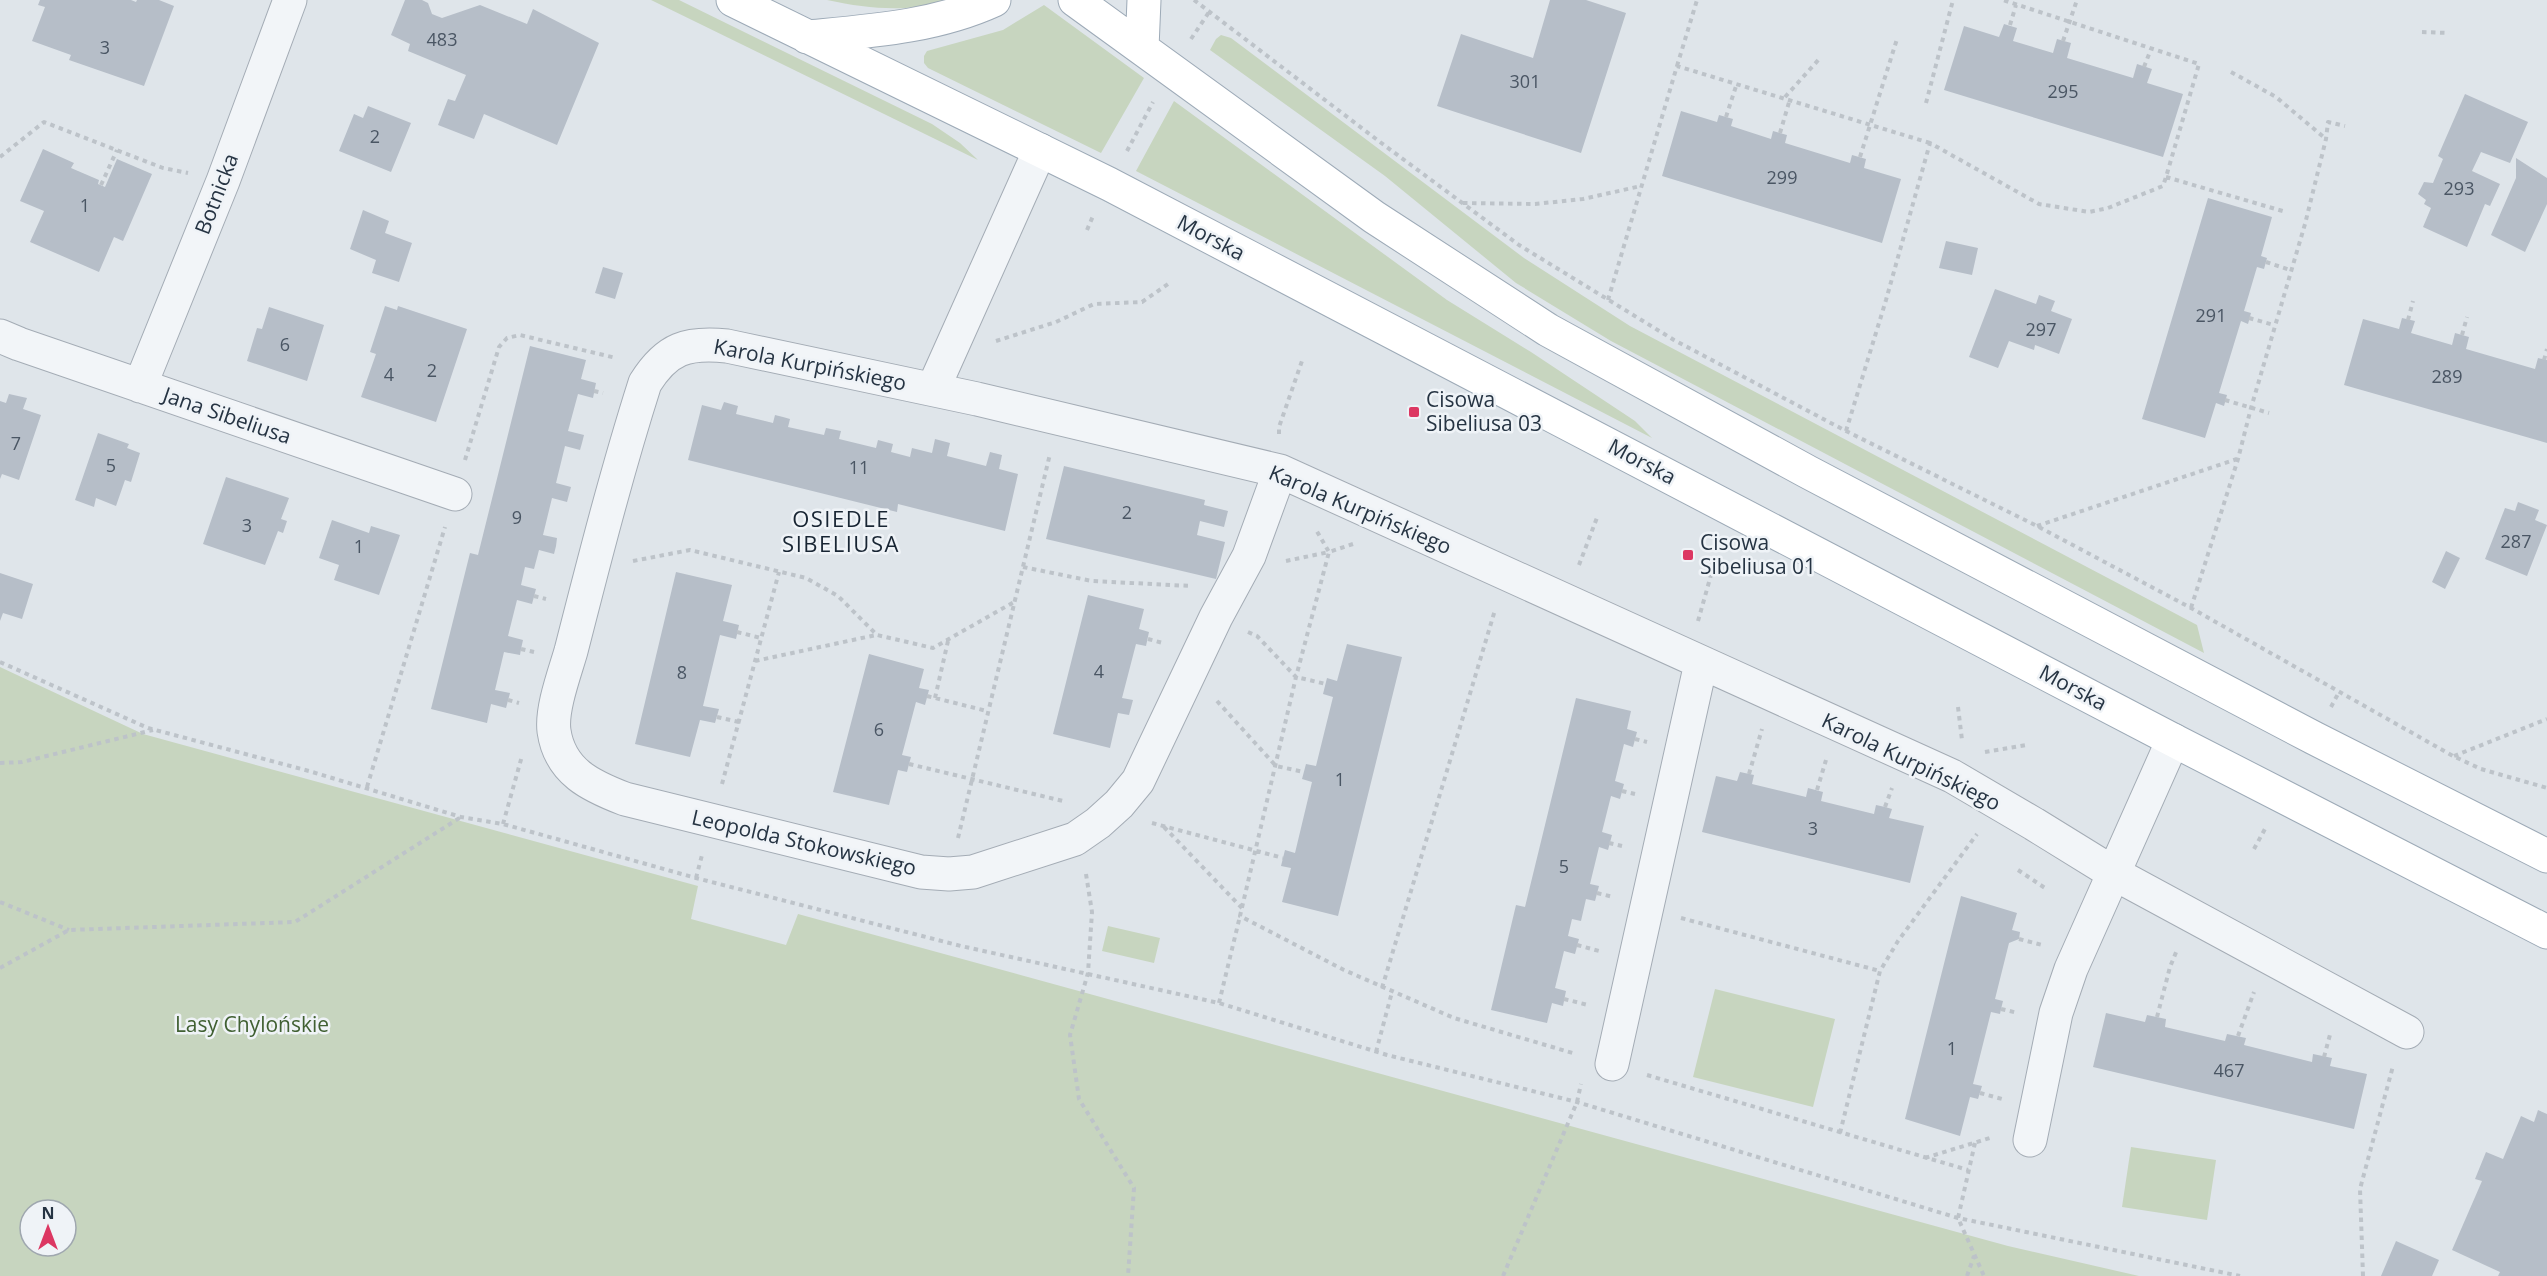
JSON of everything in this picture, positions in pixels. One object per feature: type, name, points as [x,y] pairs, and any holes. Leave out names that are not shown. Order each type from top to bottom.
[{"type":"main road","name":"Morska","points":[[733,0],[1108,184],[2173,740],[2547,932]]},
{"type":"main road","points":[[807,38],[924,24],[994,0]]},
{"type":"main road","points":[[1076,0],[1374,217],[1548,330],[1840,489],[2314,738],[2547,856]]},
{"type":"main road","points":[[1142,48],[1144,0]]},
{"type":"street","name":"Botnicka","points":[[140,386],[223,182],[290,0]]},
{"type":"street","name":"Karola Kurpińskiego","points":[[933,389],[1040,150]]},
{"type":"street","name":"Jana Sibeliusa","points":[[0,336],[18,345],[455,494]]},
{"type":"street","name":"Karola Kurpińskiego","points":[[687,346],[705,344],[727,346],[933,389],[1280,471],[1952,776],[2115,874],[2406,1032]]},
{"type":"street","name":"Leopolda Stokowskiego","points":[[687,346],[669,354],[654,368],[645,383],[638,404],[591,569],[554,716],[554,730],[559,749],[571,769],[591,786],[625,800],[921,872],[949,874],[973,872],[1075,839],[1119,804],[1138,781],[1190,671],[1249,556],[1280,471]]},
{"type":"street","points":[[1612,1064],[1701,663]]},
{"type":"street","points":[[2030,1140],[2056,1013],[2071,969],[2173,740]]},
{"type":"path","points":[[1194,0],[1519,244],[1674,340],[1846,431],[2037,526],[2191,608],[2453,756],[2481,769],[2547,788]]},
{"type":"path","points":[[1608,300],[1697,0]]},
{"type":"path","points":[[1926,103],[1953,0]]},
{"type":"path","points":[[1677,66],[1930,143],[2039,204],[2089,212],[2108,208],[2163,186],[2199,64],[2003,0]]},
{"type":"path","points":[[2063,41],[2077,0]]},
{"type":"path","points":[[2010,25],[2016,5]]},
{"type":"path","points":[[1087,230],[1108,184],[1171,68],[1209,12]]},
{"type":"path","points":[[2422,32],[2449,33]]},
{"type":"path","points":[[1860,157],[1897,39]]},
{"type":"path","points":[[2144,67],[2151,49]]},
{"type":"path","points":[[1785,97],[1821,57]]},
{"type":"path","points":[[2231,72],[2276,97],[2326,139]]},
{"type":"path","points":[[1726,117],[1737,83]]},
{"type":"path","points":[[1780,134],[1790,99]]},
{"type":"path","points":[[0,157],[44,122],[163,168]]},
{"type":"path","points":[[2191,608],[2238,459],[2274,325],[2305,224],[2328,122],[2345,126]]},
{"type":"path","points":[[1846,431],[1930,143]]},
{"type":"path","points":[[101,185],[117,150]]},
{"type":"path","points":[[2166,177],[2286,212]]},
{"type":"path","points":[[1462,202],[1535,204],[1583,199],[1641,186]]},
{"type":"path","points":[[2266,262],[2290,270]]},
{"type":"path","points":[[992,342],[1056,322],[1094,304],[1142,302],[1171,282]]},
{"type":"path","points":[[2408,320],[2413,301]]},
{"type":"path","points":[[2462,335],[2467,317]]},
{"type":"path","points":[[2249,318],[2274,325]]},
{"type":"path","points":[[367,788],[499,347],[507,338],[520,335],[654,368]]},
{"type":"path","points":[[2544,360],[2547,349]]},
{"type":"path","points":[[1279,427],[1303,358]]},
{"type":"path","points":[[2225,400],[2269,413]]},
{"type":"path","points":[[949,874],[1050,453]]},
{"type":"path","points":[[2037,526],[2238,459]]},
{"type":"path","points":[[1219,1003],[1296,677],[1329,552],[1359,542]]},
{"type":"path","points":[[591,569],[690,550],[806,578],[838,596],[877,635]]},
{"type":"path","points":[[696,878],[779,572]]},
{"type":"path","points":[[1709,583],[1711,575]]},
{"type":"path","points":[[755,661],[877,635],[933,648],[1014,602]]},
{"type":"path","points":[[1382,988],[1495,609]]},
{"type":"path","points":[[737,632],[761,638]]},
{"type":"path","points":[[1148,639],[1185,649],[1190,671],[1276,766],[1304,772]]},
{"type":"path","points":[[935,698],[948,640]]},
{"type":"path","points":[[0,662],[154,730],[367,788],[462,817],[503,824],[696,878],[961,946],[1219,1003],[1376,1052],[1577,1102],[1958,1218],[2240,1276]]},
{"type":"path","points":[[927,696],[987,711]]},
{"type":"path","points":[[1958,707],[1963,746]]},
{"type":"path","points":[[717,717],[739,722]]},
{"type":"path","points":[[2453,756],[2547,719]]},
{"type":"path","points":[[0,763],[22,762],[154,730]]},
{"type":"path","points":[[1749,774],[1761,731]]},
{"type":"path","points":[[1975,754],[2026,745]]},
{"type":"path","points":[[1817,790],[1826,757]]},
{"type":"path","points":[[503,824],[513,786]]},
{"type":"path","points":[[1885,807],[1892,788]]},
{"type":"path","points":[[0,902],[69,930],[295,922],[462,817]]},
{"type":"path","points":[[1163,826],[1243,909]]},
{"type":"path","points":[[1840,1133],[1880,971],[1898,941],[1980,830]]},
{"type":"path","points":[[2018,870],[2045,888]]},
{"type":"path","points":[[2031,879],[2035,873]]},
{"type":"path","points":[[1089,881],[1092,912],[1088,973],[1070,1035],[1079,1099],[1134,1188],[1128,1276]]},
{"type":"path","points":[[1646,909],[1880,971]]},
{"type":"path","points":[[1240,916],[1382,988],[1454,1018],[1968,1170]]},
{"type":"path","points":[[0,968],[69,930]]},
{"type":"path","points":[[2157,1017],[2170,967],[2180,944]]},
{"type":"path","points":[[1577,945],[1605,952]]},
{"type":"path","points":[[1376,1052],[1392,992]]},
{"type":"path","points":[[1564,999],[1591,1006]]},
{"type":"path","points":[[2238,1036],[2251,1000]]},
{"type":"path","points":[[2363,1276],[2360,1189],[2394,1060],[2406,1032]]},
{"type":"path","points":[[2324,1056],[2330,1035]]},
{"type":"path","points":[[1980,1093],[2003,1099]]},
{"type":"path","points":[[1503,1276],[1577,1102]]},
{"type":"path","points":[[1924,1158],[1988,1139]]},
{"type":"path","points":[[1975,1143],[1958,1218],[1984,1276]]},
{"type":"path","points":[[1966,1276],[1975,1256]]},
{"type":"green space","points":[[651,0],[679,0],[932,124],[960,143],[978,160]]},
{"type":"green space","points":[[827,0],[956,0],[907,8],[876,8]]},
{"type":"green space","points":[[1044,5],[1144,78],[1101,153],[928,68],[924,63],[927,51],[1003,30]]},
{"type":"green space","points":[[1221,35],[1231,38],[1524,258],[1630,326],[2197,625],[2204,653],[1611,341],[1516,283],[1385,176],[1210,50]]},
{"type":"green space","points":[[1174,101],[1447,300],[1635,421],[1652,438],[1136,171]]},
{"type":"green space","name":"Lasy Chylońskie","points":[[0,667],[143,734],[698,886],[691,919],[786,945],[798,914],[2008,1246],[2139,1276],[0,1276]]},
{"type":"green space","points":[[1108,926],[1160,938],[1154,963],[1102,951]]},
{"type":"green space","points":[[1715,989],[1835,1019],[1813,1107],[1693,1077]]},
{"type":"green space","points":[[2131,1147],[2216,1160],[2207,1220],[2122,1207]]},
{"type":"building","points":[[40,0],[131,0],[136,2],[137,0],[159,0],[174,6],[144,86],[69,60],[71,55],[32,41],[45,7],[38,5]]},
{"type":"building","points":[[405,0],[422,0],[428,3],[432,14],[442,18],[480,5],[527,24],[533,9],[599,43],[557,145],[484,114],[474,139],[438,125],[448,99],[455,101],[466,75],[408,51],[410,44],[391,35]]},
{"type":"building","points":[[1550,0],[1586,0],[1626,13],[1581,153],[1437,106],[1461,34],[1533,58]]},
{"type":"building","points":[[2004,24],[2017,28],[2013,41],[2053,53],[2057,39],[2071,43],[2067,58],[2133,78],[2137,64],[2152,69],[2147,83],[2183,94],[2163,157],[1944,90],[1964,26],[1999,37]]},
{"type":"building","points":[[2465,94],[2528,122],[2510,163],[2481,152],[2472,171],[2500,184],[2490,206],[2485,204],[2467,247],[2423,227],[2431,208],[2424,204],[2426,200],[2418,194],[2424,182],[2433,183],[2443,159],[2438,156]]},
{"type":"building","points":[[368,106],[411,123],[391,172],[339,151],[354,114],[363,118]]},
{"type":"building","points":[[1681,111],[1717,122],[1719,115],[1733,119],[1731,126],[1771,139],[1773,131],[1787,135],[1785,143],[1850,163],[1852,155],[1866,159],[1864,168],[1901,179],[1882,243],[1662,176]]},
{"type":"building","points":[[43,149],[74,163],[71,168],[99,180],[98,184],[105,187],[117,159],[152,174],[123,241],[114,237],[99,272],[30,242],[44,211],[20,201]]},
{"type":"building","points":[[2516,158],[2547,178],[2547,204],[2525,252],[2491,235],[2516,178]]},
{"type":"building","points":[[2208,198],[2272,217],[2261,256],[2267,258],[2264,269],[2257,267],[2244,311],[2251,313],[2248,324],[2241,321],[2219,393],[2227,395],[2224,406],[2216,403],[2205,438],[2142,419]]},
{"type":"building","points":[[363,210],[389,221],[385,233],[412,243],[399,282],[372,273],[376,260],[350,249]]},
{"type":"building","points":[[1946,241],[1978,248],[1972,275],[1939,268]]},
{"type":"building","points":[[603,267],[623,273],[615,299],[595,293]]},
{"type":"building","points":[[1995,289],[2036,304],[2039,295],[2055,301],[2051,311],[2072,319],[2059,354],[2035,345],[2034,350],[2009,341],[1998,368],[1969,357]]},
{"type":"building","points":[[385,306],[397,310],[398,306],[467,329],[436,422],[361,397],[376,354],[370,352]]},
{"type":"building","points":[[269,307],[324,325],[307,381],[247,361],[257,328],[262,329]]},
{"type":"building","points":[[2402,318],[2415,321],[2411,333],[2452,345],[2455,333],[2469,337],[2466,349],[2535,369],[2538,358],[2547,360],[2547,443],[2344,385],[2363,319],[2399,329]]},
{"type":"building","points":[[530,346],[586,360],[581,379],[596,383],[593,398],[578,394],[568,431],[584,435],[580,450],[565,446],[556,483],[571,487],[567,502],[552,498],[543,535],[557,538],[554,554],[539,550],[534,569],[525,567],[521,585],[536,589],[532,604],[517,600],[508,636],[523,640],[520,655],[504,652],[495,690],[510,693],[506,708],[491,704],[487,723],[431,709],[470,553],[478,555]]},
{"type":"building","points":[[9,394],[27,398],[23,409],[41,415],[19,480],[2,474],[0,479],[0,401],[6,403]]},
{"type":"building","points":[[724,402],[738,406],[736,414],[773,423],[775,415],[790,419],[788,427],[824,435],[826,428],[841,431],[839,439],[876,448],[878,440],[893,444],[891,452],[910,457],[912,448],[932,453],[935,439],[950,443],[947,456],[986,466],[990,452],[1002,455],[999,469],[1018,474],[1005,531],[898,504],[897,512],[688,460],[702,405],[721,410]]},
{"type":"building","points":[[98,433],[129,444],[127,448],[140,453],[131,482],[125,480],[116,506],[96,498],[94,507],[75,500]]},
{"type":"building","points":[[1064,466],[1205,500],[1204,505],[1228,511],[1224,527],[1200,521],[1197,535],[1225,542],[1216,579],[1046,539]]},
{"type":"building","points":[[226,477],[289,498],[281,519],[287,521],[283,533],[278,531],[265,565],[203,544]]},
{"type":"building","points":[[2518,502],[2539,510],[2535,520],[2547,525],[2527,576],[2485,559],[2505,508],[2515,511]]},
{"type":"building","points":[[332,520],[369,533],[371,526],[400,535],[379,595],[334,580],[339,565],[319,558]]},
{"type":"building","points":[[2446,551],[2460,558],[2445,589],[2432,582]]},
{"type":"building","points":[[676,572],[732,585],[723,621],[739,625],[736,639],[720,635],[703,706],[719,709],[715,723],[700,720],[690,757],[635,744]]},
{"type":"building","points":[[0,573],[33,584],[22,619],[3,613],[0,621]]},
{"type":"building","points":[[1088,595],[1144,609],[1139,629],[1149,632],[1146,646],[1136,644],[1122,698],[1133,700],[1129,715],[1118,713],[1110,748],[1053,734]]},
{"type":"building","points":[[1347,644],[1402,657],[1338,916],[1282,902],[1291,868],[1281,866],[1285,850],[1295,853],[1312,782],[1302,779],[1306,764],[1316,766],[1333,697],[1323,694],[1327,678],[1337,681]]},
{"type":"building","points":[[869,654],[924,669],[919,688],[929,690],[925,705],[916,702],[902,755],[911,757],[907,772],[898,770],[889,805],[833,792]]},
{"type":"building","points":[[1576,698],[1631,711],[1627,729],[1637,732],[1633,747],[1624,744],[1615,781],[1624,784],[1620,799],[1611,796],[1602,832],[1612,835],[1608,850],[1599,847],[1590,884],[1599,886],[1595,901],[1586,899],[1581,921],[1572,919],[1568,936],[1579,939],[1575,954],[1564,951],[1555,988],[1566,991],[1563,1006],[1552,1003],[1547,1023],[1491,1010],[1516,905],[1525,907]]},
{"type":"building","points":[[1740,772],[1754,775],[1752,784],[1806,797],[1808,788],[1823,792],[1821,801],[1874,814],[1876,805],[1885,807],[1892,809],[1889,818],[1924,826],[1910,883],[1702,832],[1716,776],[1737,781]]},
{"type":"building","points":[[1961,896],[2017,913],[2012,930],[2020,932],[2019,939],[2009,943],[1995,999],[2003,1001],[2000,1014],[1991,1012],[1973,1084],[1982,1086],[1978,1099],[1970,1097],[1960,1136],[1905,1119]]},
{"type":"building","points":[[2106,1013],[2145,1022],[2147,1015],[2166,1019],[2165,1027],[2225,1041],[2227,1034],[2246,1038],[2244,1045],[2312,1062],[2313,1054],[2332,1058],[2330,1066],[2367,1074],[2354,1129],[2093,1067]]},
{"type":"building","points":[[2538,1110],[2547,1114],[2547,1276],[2498,1276],[2500,1272],[2452,1250],[2482,1181],[2475,1179],[2486,1152],[2503,1159],[2521,1116],[2534,1122]]},
{"type":"building","points":[[2396,1241],[2439,1260],[2432,1276],[2381,1276]]},
{"type":"place","name":"Cisowa Sibeliusa 03","points":[[1414,412]]},
{"type":"place","name":"Cisowa Sibeliusa 01","points":[[1688,555]]},
{"type":"district","name":"OSIEDLE SIBELIUSA","points":[[841,532]]}]
